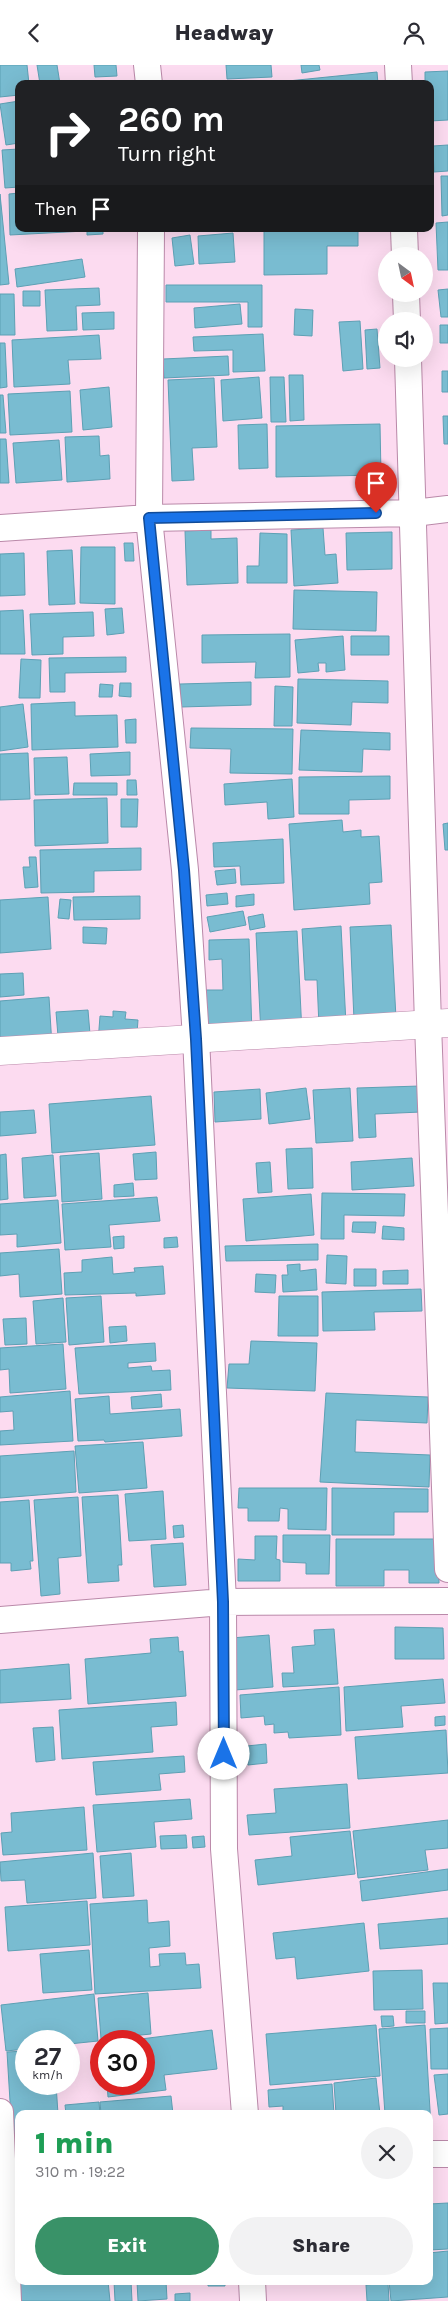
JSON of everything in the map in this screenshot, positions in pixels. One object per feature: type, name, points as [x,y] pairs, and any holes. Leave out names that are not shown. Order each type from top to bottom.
[{"type":"street","points":[[147,65],[149,80]]},
{"type":"street","points":[[398,65],[399,80]]},
{"type":"street","points":[[150,232],[149,518],[184,870],[196,1039],[223,1602],[224,1849],[246,2110]]},
{"type":"street","points":[[404,232],[405,247]]},
{"type":"street","points":[[408,367],[438,1024],[448,1569]]},
{"type":"street","points":[[0,528],[149,518],[414,513],[448,509]]},
{"type":"street","points":[[0,1051],[438,1024]]},
{"type":"street","points":[[0,1620],[223,1602],[448,1601]]},
{"type":"street","points":[[0,2112],[7,2184],[8,2301]]},
{"type":"street","points":[[433,2154],[448,2154]]},
{"type":"street","points":[[252,2285],[253,2301]]},
{"type":"building","points":[[0,65],[27,65],[29,80],[15,80],[15,95],[0,97]]},
{"type":"building","points":[[37,65],[57,65],[59,80],[39,80]]},
{"type":"building","points":[[94,65],[116,65],[117,76],[95,77]]},
{"type":"building","points":[[226,65],[271,65],[272,77],[227,79]]},
{"type":"building","points":[[301,65],[319,65],[320,70],[302,73]]},
{"type":"building","points":[[448,71],[448,120],[434,121],[434,80],[425,80],[425,72]]},
{"type":"building","points":[[377,72],[378,80],[298,80]]},
{"type":"building","points":[[15,102],[15,144],[6,145],[0,104]]},
{"type":"building","points":[[448,145],[448,171],[434,172],[434,146]]},
{"type":"building","points":[[15,149],[15,187],[5,188],[2,150]]},
{"type":"building","points":[[441,176],[448,176],[448,215],[442,216]]},
{"type":"building","points":[[15,193],[15,232],[66,232],[10,235],[9,194]]},
{"type":"building","points":[[0,194],[9,284],[0,285]]},
{"type":"building","points":[[448,222],[448,270],[438,270],[436,223]]},
{"type":"building","points":[[87,232],[103,232],[103,234],[87,235]]},
{"type":"building","points":[[264,232],[358,232],[358,246],[327,246],[327,274],[264,275]]},
{"type":"building","points":[[233,233],[235,262],[199,264],[198,236]]},
{"type":"building","points":[[190,235],[194,264],[175,266],[172,238]]},
{"type":"building","points":[[82,259],[85,277],[17,287],[15,269]]},
{"type":"building","points":[[166,285],[262,285],[262,327],[248,327],[248,302],[166,302]]},
{"type":"building","points":[[99,288],[100,305],[76,306],[77,330],[47,331],[45,290]]},
{"type":"building","points":[[448,289],[448,317],[441,317],[438,290]]},
{"type":"building","points":[[23,291],[40,291],[40,306],[23,306]]},
{"type":"building","points":[[0,294],[14,294],[15,335],[0,335]]},
{"type":"building","points":[[240,304],[242,324],[195,328],[194,308]]},
{"type":"building","points":[[295,309],[313,310],[312,336],[294,335]]},
{"type":"building","points":[[114,312],[114,329],[83,330],[82,313]]},
{"type":"building","points":[[360,321],[363,369],[343,371],[339,322]]},
{"type":"building","points":[[440,325],[448,325],[448,343],[440,343]]},
{"type":"building","points":[[377,329],[378,367],[380,368],[367,369],[365,330]]},
{"type":"building","points":[[263,334],[265,371],[233,372],[233,350],[194,351],[193,337]]},
{"type":"building","points":[[99,335],[101,359],[68,360],[70,384],[14,387],[12,340]]},
{"type":"building","points":[[0,343],[5,343],[7,387],[0,388]]},
{"type":"building","points":[[228,356],[229,375],[164,378],[163,359]]},
{"type":"building","points":[[442,371],[448,371],[448,392],[442,392]]},
{"type":"building","points":[[289,375],[303,375],[304,420],[290,421]]},
{"type":"building","points":[[259,377],[262,418],[223,421],[221,380]]},
{"type":"building","points":[[270,377],[284,377],[286,422],[271,422]]},
{"type":"building","points":[[214,378],[217,447],[192,448],[194,480],[172,481],[168,380]]},
{"type":"building","points":[[109,387],[112,427],[83,430],[80,390]]},
{"type":"building","points":[[70,391],[72,432],[10,435],[8,394]]},
{"type":"building","points":[[0,395],[3,395],[6,433],[0,433]]},
{"type":"building","points":[[443,416],[448,416],[448,444],[444,444]]},
{"type":"building","points":[[267,424],[268,468],[239,469],[238,425]]},
{"type":"building","points":[[380,424],[381,475],[276,477],[276,426]]},
{"type":"building","points":[[99,436],[100,456],[109,455],[110,479],[67,482],[65,437]]},
{"type":"building","points":[[0,439],[6,439],[9,483],[0,483]]},
{"type":"building","points":[[59,440],[62,480],[16,483],[13,443]]},
{"type":"building","points":[[323,528],[325,555],[336,554],[338,583],[294,586],[291,530]]},
{"type":"building","points":[[211,530],[211,539],[237,538],[238,583],[187,585],[185,531]]},
{"type":"building","points":[[392,532],[392,569],[347,570],[346,533]]},
{"type":"building","points":[[260,533],[287,534],[287,583],[247,583],[247,566],[259,566]]},
{"type":"building","points":[[124,543],[133,543],[134,561],[125,561]]},
{"type":"building","points":[[81,547],[115,547],[115,604],[80,603]]},
{"type":"building","points":[[72,550],[75,604],[49,605],[47,551]]},
{"type":"building","points":[[24,553],[25,595],[0,596],[0,554]]},
{"type":"building","points":[[294,590],[377,592],[376,631],[293,629]]},
{"type":"building","points":[[122,608],[124,633],[107,635],[105,609]]},
{"type":"building","points":[[23,610],[25,654],[0,654],[0,611]]},
{"type":"building","points":[[93,612],[94,636],[63,637],[63,654],[32,655],[30,614]]},
{"type":"building","points":[[290,634],[290,677],[255,678],[256,662],[202,663],[202,635]]},
{"type":"building","points":[[343,636],[345,670],[326,672],[326,663],[318,663],[319,671],[298,673],[295,640]]},
{"type":"building","points":[[351,636],[389,636],[389,655],[351,655]]},
{"type":"building","points":[[126,657],[126,672],[65,673],[65,692],[50,692],[49,658]]},
{"type":"building","points":[[21,659],[41,660],[40,698],[19,698]]},
{"type":"building","points":[[298,679],[388,681],[388,703],[352,702],[351,725],[297,723]]},
{"type":"building","points":[[251,682],[251,705],[181,707],[180,684]]},
{"type":"building","points":[[120,683],[131,683],[131,697],[119,696]]},
{"type":"building","points":[[100,684],[113,685],[112,697],[99,697]]},
{"type":"building","points":[[275,686],[293,687],[292,726],[274,726]]},
{"type":"building","points":[[75,702],[75,716],[117,715],[118,747],[32,750],[31,704]]},
{"type":"building","points":[[23,704],[28,747],[0,751],[0,707]]},
{"type":"building","points":[[136,719],[136,743],[126,743],[125,720]]},
{"type":"building","points":[[191,728],[293,729],[292,774],[230,773],[231,749],[190,748]]},
{"type":"building","points":[[301,730],[390,733],[390,750],[363,749],[362,772],[299,770]]},
{"type":"building","points":[[130,752],[130,775],[91,776],[90,754]]},
{"type":"building","points":[[28,753],[30,799],[0,800],[0,754]]},
{"type":"building","points":[[67,757],[69,794],[35,795],[34,758]]},
{"type":"building","points":[[390,776],[390,799],[349,800],[349,814],[299,814],[299,777]]},
{"type":"building","points":[[292,779],[294,817],[268,819],[267,802],[225,805],[224,784]]},
{"type":"building","points":[[127,780],[136,780],[137,795],[127,795]]},
{"type":"building","points":[[74,783],[117,783],[117,795],[73,795]]},
{"type":"building","points":[[107,798],[108,843],[35,846],[34,800]]},
{"type":"building","points":[[121,799],[138,799],[137,827],[121,827]]},
{"type":"building","points":[[342,820],[343,832],[361,830],[361,837],[379,836],[382,882],[369,883],[370,904],[294,910],[289,824]]},
{"type":"building","points":[[448,823],[448,850],[445,850],[443,824]]},
{"type":"building","points":[[283,839],[284,883],[241,885],[240,866],[214,867],[213,843]]},
{"type":"building","points":[[141,848],[141,870],[94,871],[94,892],[41,893],[40,850]]},
{"type":"building","points":[[29,857],[36,857],[38,887],[25,888],[23,867],[30,867]]},
{"type":"building","points":[[235,869],[236,883],[217,885],[215,871]]},
{"type":"building","points":[[227,893],[228,904],[207,906],[206,895]]},
{"type":"building","points":[[254,894],[254,905],[236,907],[236,896]]},
{"type":"building","points":[[140,896],[140,919],[74,920],[73,897]]},
{"type":"building","points":[[48,897],[51,949],[0,953],[0,900]]},
{"type":"building","points":[[60,899],[71,900],[69,919],[58,918]]},
{"type":"building","points":[[243,911],[246,925],[210,932],[207,917]]},
{"type":"building","points":[[263,914],[265,927],[250,930],[248,917]]},
{"type":"building","points":[[391,925],[396,1018],[354,1020],[350,927]]},
{"type":"building","points":[[341,926],[346,1024],[319,1026],[317,980],[305,980],[302,929]]},
{"type":"building","points":[[83,927],[107,928],[106,944],[83,943]]},
{"type":"building","points":[[297,931],[302,1033],[261,1035],[256,933]]},
{"type":"building","points":[[249,939],[252,1034],[205,1035],[204,990],[223,990],[222,959],[209,960],[209,940]]},
{"type":"building","points":[[23,973],[24,995],[0,997],[0,974]]},
{"type":"building","points":[[49,997],[52,1046],[0,1050],[0,1001]]},
{"type":"building","points":[[88,1010],[91,1046],[59,1048],[56,1012]]},
{"type":"building","points":[[113,1011],[126,1012],[125,1019],[138,1020],[136,1046],[98,1042],[100,1016],[113,1017]]},
{"type":"building","points":[[420,1086],[421,1112],[375,1114],[376,1137],[359,1138],[357,1088]]},
{"type":"building","points":[[306,1088],[310,1119],[269,1124],[266,1093]]},
{"type":"building","points":[[350,1088],[353,1141],[316,1143],[313,1090]]},
{"type":"building","points":[[260,1089],[261,1119],[215,1122],[214,1092]]},
{"type":"building","points":[[151,1096],[155,1145],[52,1153],[49,1104]]},
{"type":"building","points":[[34,1110],[36,1133],[0,1136],[0,1112]]},
{"type":"building","points":[[312,1148],[313,1188],[288,1189],[286,1149]]},
{"type":"building","points":[[156,1152],[157,1179],[135,1180],[133,1154]]},
{"type":"building","points":[[99,1153],[102,1199],[62,1202],[60,1156]]},
{"type":"building","points":[[6,1154],[8,1199],[0,1200],[0,1155]]},
{"type":"building","points":[[53,1155],[56,1196],[24,1198],[22,1158]]},
{"type":"building","points":[[412,1158],[414,1186],[352,1190],[351,1162]]},
{"type":"building","points":[[270,1162],[272,1192],[258,1193],[256,1163]]},
{"type":"building","points":[[133,1183],[134,1196],[114,1197],[114,1185]]},
{"type":"building","points":[[322,1193],[405,1194],[404,1216],[344,1215],[344,1239],[321,1239]]},
{"type":"building","points":[[311,1194],[314,1235],[246,1241],[243,1199]]},
{"type":"building","points":[[157,1197],[160,1221],[109,1225],[111,1247],[65,1250],[62,1204]]},
{"type":"building","points":[[58,1200],[61,1243],[17,1247],[17,1234],[0,1235],[0,1204]]},
{"type":"building","points":[[353,1222],[376,1222],[375,1233],[352,1232]]},
{"type":"building","points":[[383,1226],[404,1228],[404,1240],[382,1239]]},
{"type":"building","points":[[124,1236],[124,1248],[114,1249],[113,1237]]},
{"type":"building","points":[[177,1237],[178,1247],[164,1248],[164,1238]]},
{"type":"building","points":[[318,1244],[318,1260],[226,1261],[225,1246]]},
{"type":"building","points":[[59,1249],[62,1294],[20,1297],[19,1274],[0,1276],[0,1253]]},
{"type":"building","points":[[327,1255],[347,1256],[346,1284],[326,1283]]},
{"type":"building","points":[[112,1257],[113,1274],[135,1272],[134,1268],[163,1266],[165,1294],[136,1296],[136,1293],[65,1295],[64,1273],[82,1272],[82,1260]]},
{"type":"building","points":[[300,1264],[300,1271],[316,1269],[317,1290],[283,1292],[282,1275],[288,1275],[287,1265]]},
{"type":"building","points":[[354,1269],[376,1269],[376,1286],[354,1286]]},
{"type":"building","points":[[408,1270],[408,1284],[383,1284],[383,1271]]},
{"type":"building","points":[[256,1274],[276,1275],[275,1293],[255,1292]]},
{"type":"building","points":[[421,1289],[422,1311],[374,1312],[375,1330],[323,1331],[322,1292]]},
{"type":"building","points":[[101,1296],[104,1342],[69,1345],[66,1298]]},
{"type":"building","points":[[279,1296],[318,1296],[318,1336],[278,1336]]},
{"type":"building","points":[[63,1298],[66,1342],[36,1344],[33,1301]]},
{"type":"building","points":[[26,1318],[27,1344],[5,1345],[3,1319]]},
{"type":"building","points":[[126,1326],[127,1341],[110,1343],[109,1327]]},
{"type":"building","points":[[251,1341],[317,1343],[315,1391],[227,1388],[229,1364],[249,1364]]},
{"type":"building","points":[[155,1343],[156,1361],[128,1363],[128,1368],[151,1366],[152,1371],[170,1370],[171,1390],[79,1394],[75,1348]]},
{"type":"building","points":[[63,1344],[66,1389],[10,1393],[9,1369],[0,1370],[0,1348]]},
{"type":"building","points":[[70,1391],[73,1441],[0,1445],[0,1431],[14,1430],[13,1411],[0,1412],[0,1397]]},
{"type":"building","points":[[326,1393],[428,1397],[427,1423],[356,1420],[355,1452],[430,1455],[429,1487],[320,1482]]},
{"type":"building","points":[[161,1394],[162,1407],[132,1409],[131,1397]]},
{"type":"building","points":[[109,1396],[110,1414],[180,1409],[182,1436],[105,1442],[104,1440],[78,1441],[75,1399]]},
{"type":"building","points":[[143,1442],[147,1488],[79,1493],[75,1446]]},
{"type":"building","points":[[74,1451],[76,1492],[0,1498],[0,1456]]},
{"type":"building","points":[[239,1488],[327,1488],[326,1530],[288,1529],[288,1509],[280,1508],[279,1521],[248,1521],[248,1508],[238,1508]]},
{"type":"building","points":[[332,1488],[428,1489],[428,1512],[394,1512],[394,1535],[332,1535]]},
{"type":"building","points":[[163,1491],[166,1539],[129,1541],[125,1494]]},
{"type":"building","points":[[118,1495],[122,1565],[118,1565],[119,1581],[88,1583],[82,1497]]},
{"type":"building","points":[[78,1497],[81,1556],[58,1558],[60,1594],[41,1596],[34,1500]]},
{"type":"building","points":[[29,1500],[33,1561],[30,1561],[31,1569],[11,1571],[11,1563],[0,1563],[0,1502]]},
{"type":"building","points":[[183,1525],[184,1537],[174,1538],[173,1526]]},
{"type":"building","points":[[283,1535],[330,1535],[329,1574],[306,1574],[306,1563],[283,1562]]},
{"type":"building","points":[[255,1536],[277,1536],[276,1559],[280,1560],[280,1581],[238,1581],[238,1559],[255,1560]]},
{"type":"building","points":[[336,1539],[439,1539],[439,1583],[409,1583],[409,1570],[384,1570],[384,1586],[336,1586]]},
{"type":"building","points":[[183,1543],[186,1585],[154,1587],[151,1545]]},
{"type":"building","points":[[395,1627],[443,1628],[444,1659],[395,1659]]},
{"type":"building","points":[[334,1629],[338,1684],[283,1687],[282,1673],[294,1673],[292,1647],[315,1645],[314,1630]]},
{"type":"building","points":[[269,1635],[273,1687],[235,1690],[231,1638]]},
{"type":"building","points":[[178,1637],[179,1652],[183,1651],[186,1696],[88,1704],[85,1659],[151,1653],[150,1639]]},
{"type":"building","points":[[69,1664],[71,1699],[0,1703],[0,1670]]},
{"type":"building","points":[[443,1679],[445,1703],[401,1706],[403,1727],[346,1731],[344,1687]]},
{"type":"building","points":[[339,1687],[341,1735],[289,1738],[288,1732],[274,1733],[274,1724],[265,1725],[264,1716],[241,1718],[240,1695]]},
{"type":"building","points":[[176,1702],[177,1725],[151,1727],[153,1752],[62,1759],[59,1710]]},
{"type":"building","points":[[445,1716],[445,1725],[435,1726],[435,1717]]},
{"type":"building","points":[[53,1727],[55,1760],[36,1762],[33,1728]]},
{"type":"building","points":[[446,1730],[448,1773],[358,1779],[355,1737]]},
{"type":"building","points":[[266,1744],[267,1763],[248,1765],[247,1746]]},
{"type":"building","points":[[184,1756],[185,1772],[159,1774],[161,1790],[96,1795],[93,1762]]},
{"type":"building","points":[[347,1784],[350,1828],[249,1835],[247,1815],[276,1813],[274,1789]]},
{"type":"building","points":[[190,1799],[192,1819],[154,1822],[156,1847],[97,1852],[93,1805]]},
{"type":"building","points":[[84,1807],[87,1850],[3,1855],[1,1833],[12,1832],[11,1813]]},
{"type":"building","points":[[448,1820],[448,1848],[425,1850],[428,1870],[358,1878],[353,1831]]},
{"type":"building","points":[[350,1831],[355,1874],[258,1885],[255,1860],[292,1856],[290,1837]]},
{"type":"building","points":[[186,1835],[187,1848],[161,1849],[160,1836]]},
{"type":"building","points":[[204,1836],[205,1847],[193,1848],[192,1837]]},
{"type":"building","points":[[93,1853],[96,1898],[27,1903],[25,1880],[1,1881],[0,1862]]},
{"type":"building","points":[[131,1853],[134,1896],[103,1898],[100,1856]]},
{"type":"building","points":[[448,1869],[448,1890],[362,1901],[360,1881]]},
{"type":"building","points":[[147,1900],[148,1923],[169,1921],[170,1946],[149,1948],[150,1967],[160,1966],[159,1954],[185,1953],[186,1965],[199,1964],[201,1988],[95,1994],[90,1904]]},
{"type":"building","points":[[87,1901],[90,1945],[8,1951],[5,1907]]},
{"type":"building","points":[[448,1918],[448,1944],[380,1949],[378,1924]]},
{"type":"building","points":[[364,1923],[369,1971],[297,1979],[295,1957],[276,1959],[273,1933]]},
{"type":"building","points":[[89,1950],[92,1990],[43,1993],[40,1954]]},
{"type":"building","points":[[422,1970],[423,2009],[374,2010],[373,1971]]},
{"type":"building","points":[[433,1983],[448,1983],[448,2023],[435,2024]]},
{"type":"building","points":[[148,1993],[151,2030],[100,2030],[98,1998]]},
{"type":"building","points":[[94,1994],[97,2030],[90,2030],[90,2042],[80,2043],[80,2030],[15,2030],[15,2050],[6,2051],[1,2005]]},
{"type":"building","points":[[406,2011],[425,2011],[425,2023],[406,2023]]},
{"type":"building","points":[[381,2016],[393,2016],[394,2026],[382,2027]]},
{"type":"building","points":[[376,2025],[380,2076],[270,2085],[266,2034]]},
{"type":"building","points":[[425,2025],[430,2110],[385,2110],[379,2029]]},
{"type":"building","points":[[448,2028],[448,2069],[431,2069],[430,2029]]},
{"type":"building","points":[[212,2030],[217,2069],[164,2075],[166,2090],[155,2091],[155,2037]]},
{"type":"building","points":[[7,2052],[15,2052],[15,2095],[57,2095],[58,2110],[15,2110],[15,2134],[12,2134]]},
{"type":"building","points":[[448,2074],[448,2114],[439,2115],[434,2075]]},
{"type":"building","points":[[376,2078],[380,2110],[336,2110],[334,2083]]},
{"type":"building","points":[[332,2084],[334,2110],[283,2110],[283,2106],[269,2107],[268,2090]]},
{"type":"building","points":[[108,2095],[125,2095],[108,2097]]},
{"type":"building","points":[[171,2096],[173,2110],[101,2110],[100,2102]]},
{"type":"building","points":[[99,2102],[100,2110],[66,2110],[65,2105]]},
{"type":"building","points":[[448,2203],[448,2249],[433,2250],[433,2204]]},
{"type":"building","points":[[448,2251],[448,2297],[391,2301],[389,2285],[433,2285],[433,2253]]},
{"type":"building","points":[[18,2285],[108,2285],[110,2301],[15,2301]]},
{"type":"building","points":[[114,2285],[131,2285],[132,2301],[115,2301]]},
{"type":"building","points":[[137,2285],[166,2285],[167,2299],[138,2301]]},
{"type":"building","points":[[208,2285],[225,2285],[225,2286]]},
{"type":"building","points":[[366,2285],[388,2285],[389,2301],[367,2301]]},
{"type":"building","points":[[190,2293],[190,2301],[175,2301],[175,2294]]},
{"type":"route","points":[[224,1754],[223,1602],[196,1039],[184,870],[149,518],[376,513]]}]
